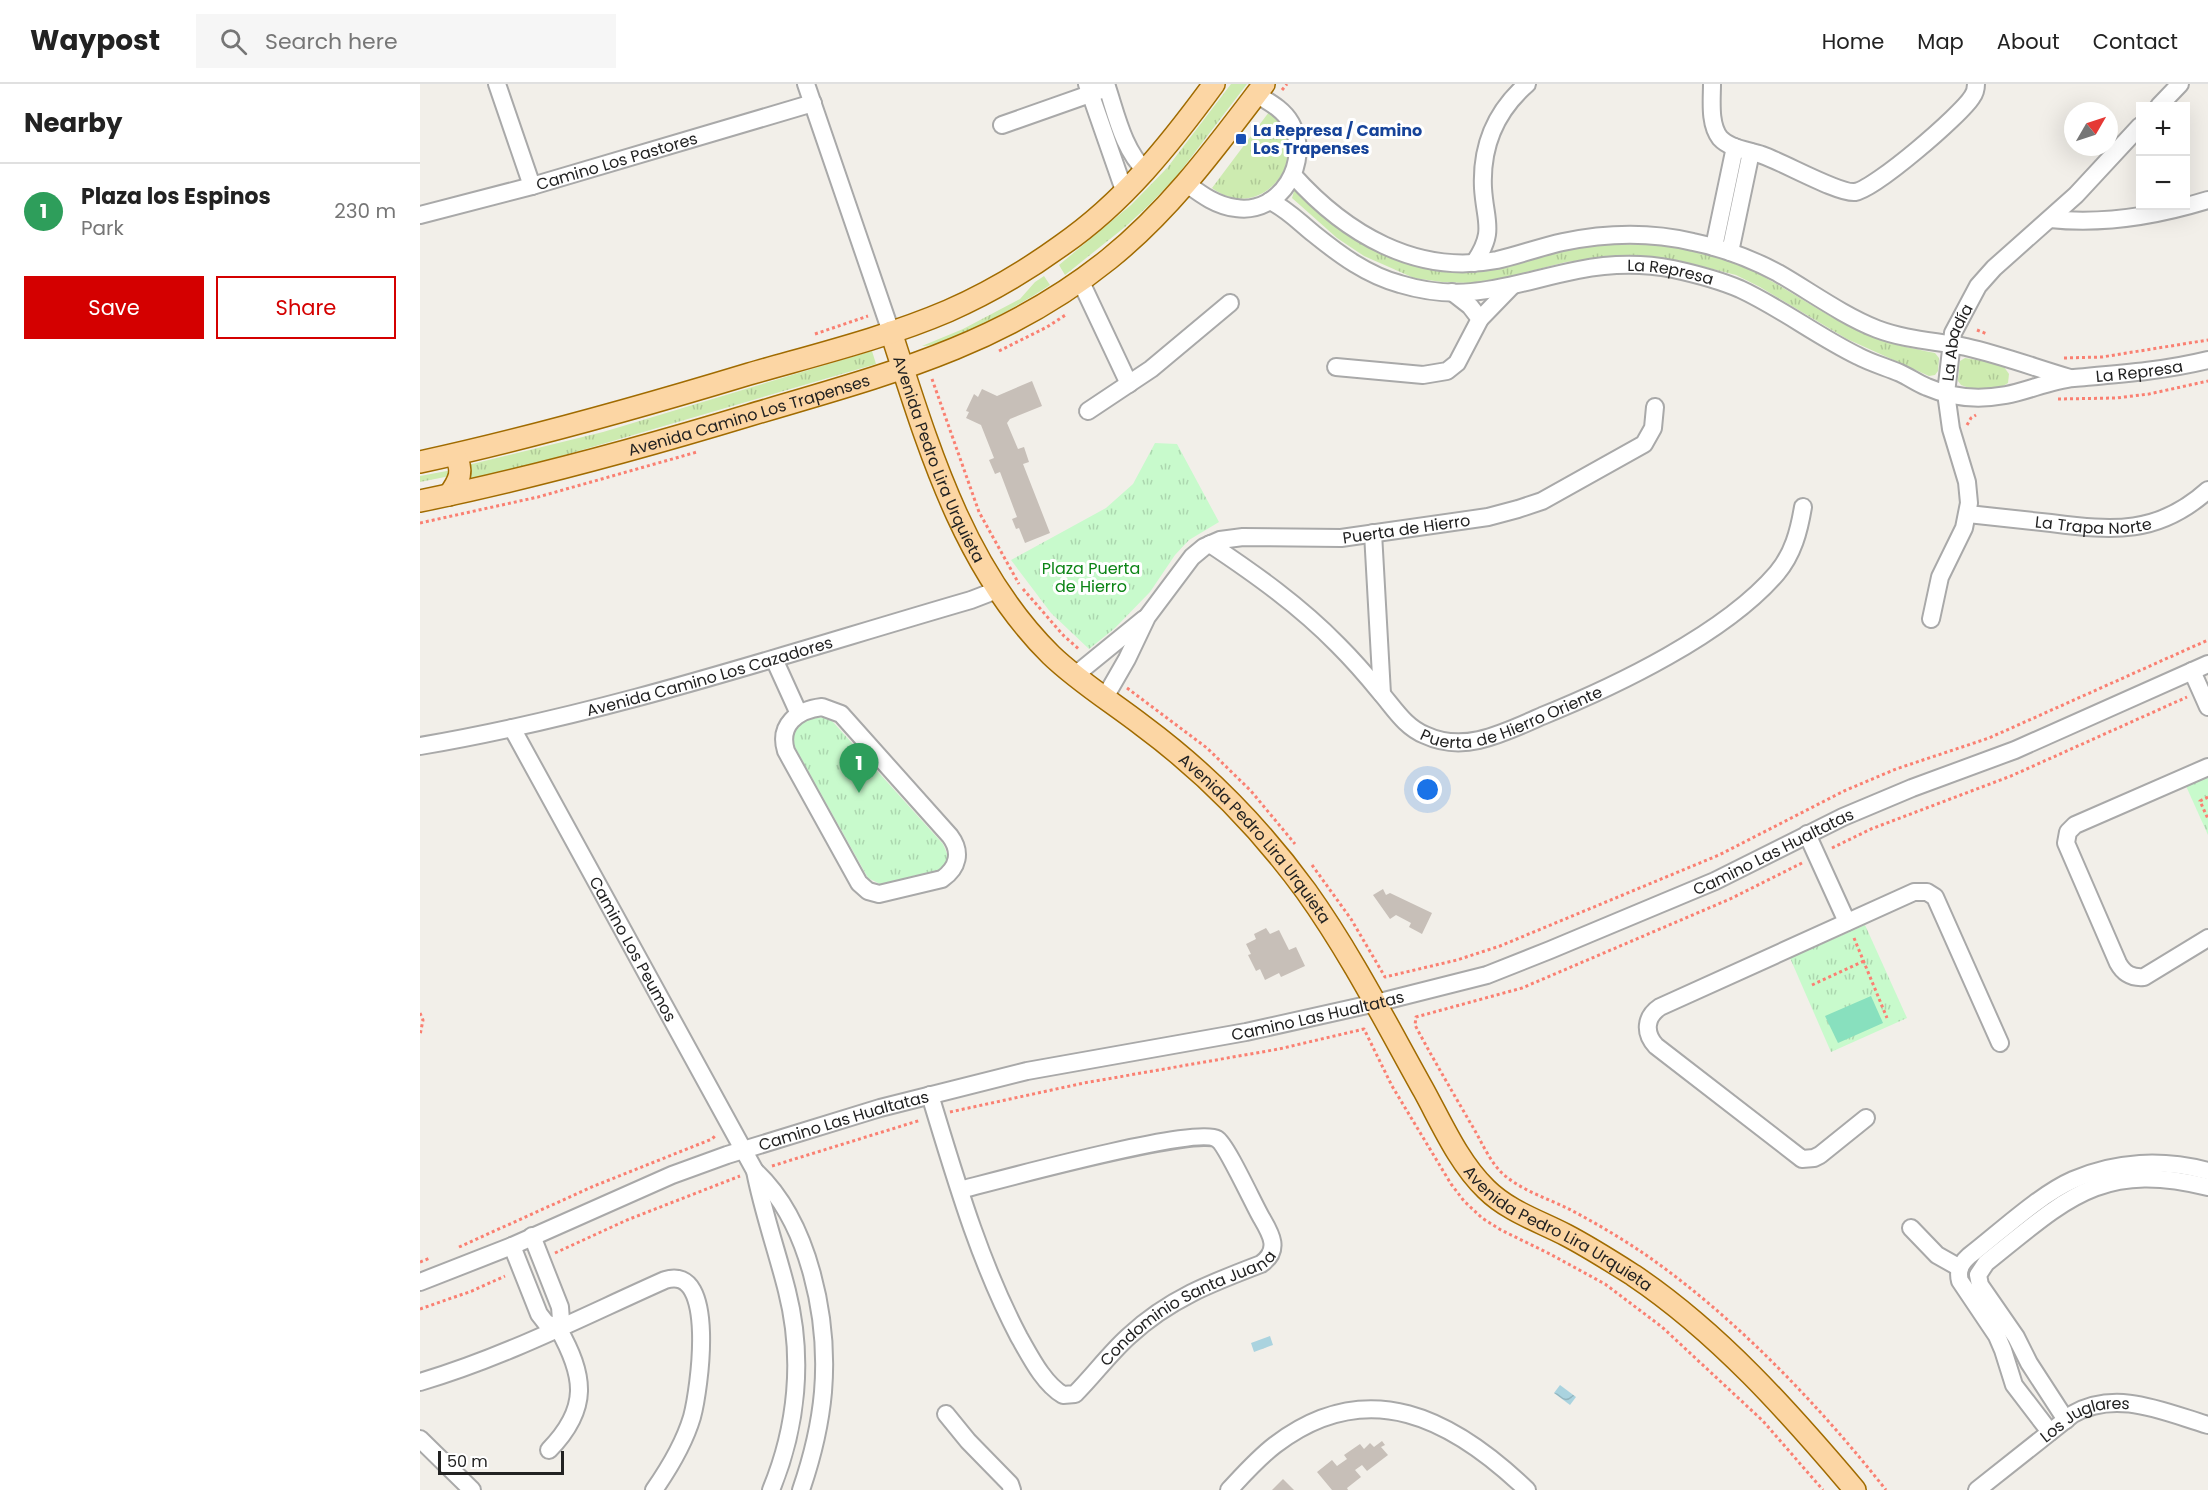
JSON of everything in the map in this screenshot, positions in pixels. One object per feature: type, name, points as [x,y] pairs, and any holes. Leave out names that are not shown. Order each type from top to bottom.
[{"type":"main road","points":[[420,462],[580,424],[879,317],[956,307],[1020,274],[1065,244],[1125,193],[1175,137],[1214,84]]},
{"type":"main road","name":"Avenida Camino Los Trapenses","points":[[420,501],[495,486],[593,461],[903,369],[972,343],[1080,280],[1137,235],[1187,184],[1260,89]]},
{"type":"main road","name":"Avenida Pedro Lira Urquieta","points":[[879,317],[903,369],[953,508],[997,590],[1030,633],[1074,676],[1178,754],[1211,783],[1258,832],[1288,868],[1324,918],[1376,1003],[1461,1156],[1483,1187],[1514,1210],[1607,1258],[1690,1318],[1763,1388],[1855,1490]]},
{"type":"main road","points":[[449,495],[461,472],[454,455]]},
{"type":"street","points":[[497,84],[532,186]]},
{"type":"street","name":"Avenida Pedro Lira Urquieta","points":[[806,84],[879,317]]},
{"type":"street","points":[[1474,263],[1485,246],[1489,228],[1483,188],[1485,150],[1498,118],[1514,96],[1527,84]]},
{"type":"street","points":[[1712,84],[1713,121],[1716,132],[1725,142],[1786,164],[1840,190],[1854,192],[1862,190],[1904,161],[1969,101],[1976,90],[1976,84]]},
{"type":"street","points":[[2163,102],[2180,84]]},
{"type":"street","points":[[1002,125],[1089,89],[1106,86],[1129,150],[1146,171]]},
{"type":"street","points":[[1089,89],[1125,193]]},
{"type":"street","points":[[1187,184],[1215,202],[1238,209],[1257,207],[1270,201],[1286,187],[1293,175],[1297,154],[1292,126],[1260,89]]},
{"type":"street","name":"Camino Los Pastores","points":[[420,215],[532,186],[813,104]]},
{"type":"street","name":"La Abadía","points":[[1931,619],[1940,577],[1964,528],[1968,514],[1967,482],[1951,429],[1946,393],[1950,344],[1955,327],[1986,277],[2050,219],[2136,130]]},
{"type":"street","points":[[1722,250],[1743,149]]},
{"type":"street","name":"La Represa","points":[[1293,175],[1342,219],[1384,246],[1418,258],[1450,263],[1474,263],[1569,241],[1615,235],[1654,236],[1722,250],[1778,273],[1849,316],[1877,329],[1920,341],[1950,344],[2005,357],[2071,378]]},
{"type":"street","points":[[2050,219],[2074,222],[2119,219],[2180,208],[2208,200]]},
{"type":"street","name":"La Represa","points":[[1270,201],[1287,211],[1338,253],[1367,271],[1401,285],[1470,293],[1511,287],[1581,269],[1636,265],[1672,269],[1709,278],[1742,290],[1858,356],[1930,388],[1974,398],[1996,397],[2071,378],[2133,374],[2208,360]]},
{"type":"street","points":[[1489,228],[1501,243],[1516,255]]},
{"type":"street","points":[[1080,280],[1129,384]]},
{"type":"street","points":[[1335,367],[1423,375],[1442,373],[1457,363],[1480,319],[1511,287]]},
{"type":"street","points":[[1452,292],[1470,306],[1480,319]]},
{"type":"street","points":[[1088,411],[1163,359],[1230,303]]},
{"type":"street","name":"Puerta de Hierro","points":[[1104,699],[1147,617],[1192,557],[1210,544],[1242,537],[1341,538],[1488,517],[1518,510],[1542,501],[1644,444],[1653,428],[1655,406]]},
{"type":"street","name":"La Trapa Norte","points":[[1968,514],[2094,528],[2124,529],[2152,523],[2170,516],[2208,490]]},
{"type":"street","name":"Puerta de Hierro Oriente","points":[[1210,544],[1269,585],[1320,627],[1382,694],[1400,717],[1416,730],[1437,740],[1462,742],[1485,738],[1598,692],[1673,652],[1716,625],[1763,588],[1785,562],[1796,538],[1803,507]]},
{"type":"street","points":[[1373,533],[1382,694]]},
{"type":"street","name":"Avenida Camino Los Cazadores","points":[[420,746],[512,728],[628,701],[971,600],[997,590]]},
{"type":"street","name":"Puerta de Hierro","points":[[1074,676],[1147,617]]},
{"type":"street","points":[[774,659],[799,714]]},
{"type":"street","name":"Camino Las Hualtatas","points":[[420,1282],[512,1246],[672,1175],[744,1150],[930,1095],[1076,1061],[1246,1032],[1376,1003],[1516,965],[1715,881],[1807,834],[1880,801],[2045,738],[2208,664]]},
{"type":"street","points":[[2192,671],[2208,707]]},
{"type":"street","points":[[815,708],[828,708],[841,714],[954,842],[957,848],[957,862],[948,875],[935,881],[885,894],[874,893],[863,888],[783,743],[786,727],[799,714],[815,708]]},
{"type":"street","name":"Camino Los Peumos","points":[[512,728],[755,1171],[788,1293],[794,1326],[796,1360],[793,1416],[783,1456],[771,1490]]},
{"type":"street","points":[[2208,767],[2075,825],[2068,832],[2066,843],[2118,963],[2130,976],[2144,976],[2208,938]]},
{"type":"street","points":[[1807,834],[1847,922]]},
{"type":"street","points":[[1866,1118],[1820,1155],[1802,1159],[1656,1046],[1649,1037],[1647,1026],[1651,1015],[1660,1007],[1914,892],[1923,891],[1935,897],[2000,1043]]},
{"type":"street","name":"Condominio Santa Juana","points":[[930,1095],[960,1190],[992,1280],[1014,1326],[1041,1372],[1059,1393],[1066,1396],[1075,1394],[1128,1337],[1161,1310],[1200,1287],[1261,1264],[1267,1260],[1273,1249],[1272,1237],[1247,1194],[1226,1147],[1213,1136],[1129,1149],[960,1190]]},
{"type":"street","points":[[2050,1432],[2014,1385],[1997,1336],[1960,1281],[1960,1268],[1969,1256],[2048,1195],[2072,1180],[2118,1166],[2156,1163],[2175,1164],[2208,1171]]},
{"type":"street","name":"Camino Los Peumos","points":[[755,1171],[777,1194],[794,1226],[810,1268],[820,1315],[824,1365],[822,1399],[816,1442],[801,1490]]},
{"type":"street","points":[[2066,1420],[2016,1337],[1980,1285],[1980,1270],[2062,1203],[2096,1186],[2118,1180],[2153,1178],[2183,1181],[2208,1187]]},
{"type":"street","points":[[1911,1228],[1932,1251],[1960,1268]]},
{"type":"street","points":[[532,1236],[562,1313],[558,1328],[578,1370],[580,1390],[574,1417],[564,1434],[549,1450]]},
{"type":"street","points":[[512,1246],[542,1320],[551,1327],[558,1328]]},
{"type":"street","points":[[420,1382],[478,1363],[670,1279],[684,1280],[694,1290],[699,1308],[700,1361],[695,1402],[680,1449],[654,1490]]},
{"type":"street","name":"Los Juglares","points":[[1977,1490],[2066,1420],[2091,1405],[2113,1402],[2137,1404],[2208,1425]]},
{"type":"street","points":[[1229,1490],[1261,1457],[1300,1429],[1335,1415],[1376,1410],[1412,1415],[1444,1427],[1489,1456],[1527,1490]]},
{"type":"street","points":[[946,1414],[968,1441],[1010,1484],[1012,1490]]},
{"type":"street","points":[[420,1439],[472,1490]]},
{"type":"path","points":[[812,335],[865,318],[879,317]]},
{"type":"path","points":[[1977,330],[1992,336]]},
{"type":"path","points":[[2062,358],[2102,357],[2208,340]]},
{"type":"path","points":[[932,379],[979,512],[998,548],[1020,585],[1040,610],[1064,636],[1093,661]]},
{"type":"path","points":[[2048,400],[2149,394],[2208,381]]},
{"type":"path","points":[[1966,434],[1967,424],[1977,414]]},
{"type":"path","points":[[1385,977],[1457,960],[1500,946],[1719,855],[1844,791],[1896,769],[1989,738],[2208,640]]},
{"type":"path","points":[[2208,797],[2200,801],[2208,819]]},
{"type":"path","points":[[1847,922],[1887,1018]]},
{"type":"path","points":[[1812,985],[1864,961]]},
{"type":"path","points":[[420,1013],[423,1020],[420,1035]]},
{"type":"path","points":[[541,1259],[627,1220],[755,1171],[936,1115],[1084,1083],[1279,1049],[1364,1029],[1397,1095],[1451,1184],[1464,1201],[1482,1218],[1501,1230],[1605,1284],[1662,1327],[1763,1421],[1823,1490]]},
{"type":"path","points":[[454,1249],[594,1186],[712,1139],[717,1130]]},
{"type":"path","points":[[420,1262],[436,1256]]},
{"type":"path","points":[[420,1310],[472,1291],[521,1268]]},
{"type":"green space","points":[[1231,84],[1247,84],[1176,177],[1125,227],[1065,275],[1059,265],[1131,205],[1167,168]]},
{"type":"green space","points":[[1269,112],[1284,124],[1290,140],[1289,158],[1281,175],[1269,189],[1252,197],[1233,198],[1212,188]]},
{"type":"green space","points":[[1294,191],[1301,191],[1343,229],[1378,252],[1401,261],[1438,270],[1485,271],[1573,249],[1613,245],[1668,246],[1718,256],[1761,275],[1865,334],[1891,343],[1935,353],[1939,358],[1938,371],[1935,375],[1929,376],[1847,339],[1736,275],[1681,261],[1613,256],[1566,262],[1503,278],[1470,283],[1414,278],[1364,256],[1337,238],[1292,198]]},
{"type":"green space","points":[[1044,276],[1050,285],[1006,312],[950,339],[922,346],[963,329],[1020,299],[1035,282]]},
{"type":"green space","points":[[872,351],[876,364],[558,457],[468,480],[468,465],[603,432]]},
{"type":"green space","points":[[1965,358],[2002,364],[2009,374],[2008,383],[2000,388],[1969,388],[1961,385],[1958,381],[1960,361]]},
{"type":"green space","name":"Plaza Puerta de Hierro","points":[[1155,443],[1177,444],[1219,522],[1189,540],[1175,555],[1150,592],[1115,628],[1089,649],[1051,613],[1011,560],[1106,508],[1133,484]]},
{"type":"green space","points":[[452,470],[450,476],[420,482],[420,476]]},
{"type":"green space","points":[[825,717],[833,722],[943,844],[948,856],[945,866],[938,870],[880,884],[868,878],[792,742],[798,726],[812,719]]},
{"type":"green space","points":[[2208,777],[2208,835],[2186,786]]},
{"type":"green space","points":[[1865,925],[1907,1018],[1831,1052],[1790,958]]},
{"type":"green space","points":[[1871,996],[1883,1023],[1838,1043],[1825,1016]]},
{"type":"water","points":[[1270,1336],[1273,1345],[1254,1352],[1251,1343]]},
{"type":"water","points":[[1560,1385],[1576,1397],[1570,1405],[1554,1393]]},
{"type":"building","points":[[1032,381],[1042,406],[1010,419],[1007,423],[1018,449],[1024,447],[1029,462],[1023,464],[1050,533],[1025,543],[1019,528],[1016,529],[1012,519],[1017,517],[1000,472],[995,474],[989,460],[994,458],[981,425],[966,418],[969,412],[966,411],[974,394],[978,397],[982,389],[997,396]]},
{"type":"building","points":[[1383,889],[1386,895],[1390,893],[1432,913],[1422,934],[1409,927],[1411,923],[1396,915],[1390,919],[1373,895]]},
{"type":"building","points":[[1266,928],[1270,934],[1279,930],[1289,950],[1296,947],[1305,966],[1281,977],[1279,973],[1265,980],[1260,969],[1256,971],[1248,955],[1251,954],[1246,944],[1256,939],[1254,934]]},
{"type":"building","points":[[1382,1441],[1385,1445],[1381,1447],[1388,1455],[1367,1471],[1362,1465],[1355,1470],[1361,1477],[1347,1488],[1348,1490],[1332,1490],[1317,1472],[1332,1460],[1337,1466],[1347,1459],[1344,1455],[1360,1444],[1364,1449],[1370,1443],[1374,1447]]},
{"type":"building","points":[[1283,1479],[1294,1490],[1272,1490]]},
{"type":"place","name":"La Represa / Camino Los Trapenses","points":[[1241,139]]},
{"type":"place","name":"Plaza los Espinos","points":[[859,793]]}]
